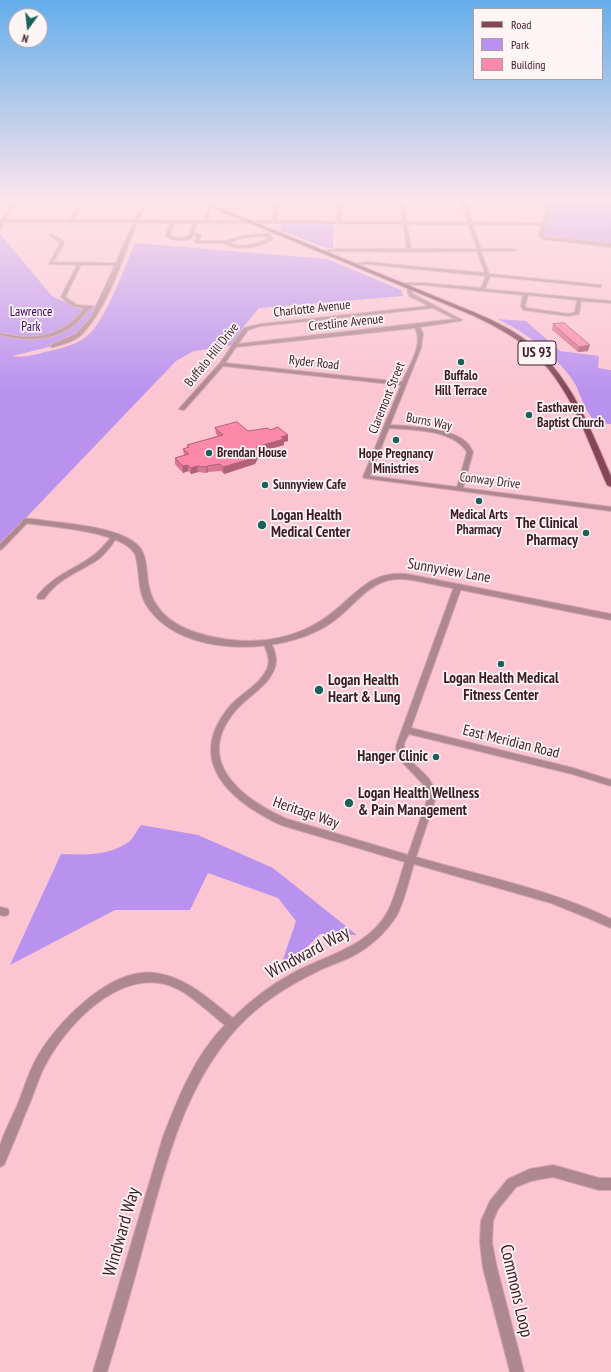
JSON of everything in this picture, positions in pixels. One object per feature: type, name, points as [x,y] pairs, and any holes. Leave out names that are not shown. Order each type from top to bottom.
[{"type":"main road","name":"US 93","points":[[354,264],[491,322],[511,333],[541,356],[556,372],[567,390],[611,485]]},
{"type":"street","points":[[79,264],[63,297],[71,303],[86,308],[100,306]]},
{"type":"street","points":[[53,346],[78,335],[87,327],[100,306],[118,264]]},
{"type":"street","points":[[377,264],[599,286]]},
{"type":"street","points":[[482,290],[487,280],[483,264]]},
{"type":"street","points":[[432,307],[411,296],[406,285],[423,284],[611,302]]},
{"type":"street","points":[[526,294],[523,306],[525,309],[569,315],[578,313],[579,299]]},
{"type":"street","name":"Crestline Avenue","points":[[233,346],[460,320],[432,307]]},
{"type":"street","name":"Charlotte Avenue","points":[[266,325],[432,307]]},
{"type":"street","points":[[0,334],[24,339],[39,338],[54,334],[65,330],[75,322],[86,308]]},
{"type":"street","name":"Buffalo Hill Drive","points":[[182,410],[222,364],[246,329],[266,325]]},
{"type":"street","name":"Claremont Street","points":[[366,477],[405,384],[420,341],[421,334],[417,326]]},
{"type":"street","name":"Ryder Road","points":[[222,364],[405,384]]},
{"type":"street","name":"Burns Way","points":[[387,426],[437,432],[450,436],[465,444],[470,452],[460,489]]},
{"type":"street","name":"Conway Drive","points":[[366,477],[611,509]]},
{"type":"street","points":[[0,548],[26,521]]},
{"type":"street","name":"Sunnyview Lane","points":[[26,521],[115,536],[128,542],[137,549],[141,559],[146,597],[152,609],[168,623],[190,634],[217,642],[248,644],[267,643],[302,635],[336,615],[373,583],[385,577],[406,576],[611,617]]},
{"type":"street","points":[[41,597],[46,590],[67,573],[97,556],[115,536]]},
{"type":"street","name":"Windward Way","points":[[100,1372],[163,1153],[179,1110],[208,1056],[233,1025],[270,992],[306,971],[350,952],[368,941],[383,927],[393,912],[412,860],[432,797],[431,788],[422,776],[403,760],[400,753],[400,746],[458,586]]},
{"type":"street","name":"Heritage Way","points":[[267,643],[273,660],[269,673],[233,708],[219,730],[216,744],[217,758],[226,782],[231,789],[246,803],[274,818],[412,860],[543,896],[588,912],[611,924]]},
{"type":"street","name":"East Meridian Road","points":[[405,730],[573,771],[611,783]]},
{"type":"street","points":[[0,1161],[42,1059],[51,1044],[61,1031],[108,989],[122,982],[135,978],[162,978],[184,987],[233,1025]]},
{"type":"street","name":"Commons Loop","points":[[517,1372],[490,1268],[486,1243],[487,1221],[494,1205],[512,1183],[530,1175],[541,1173],[553,1171],[599,1184],[611,1184]]},
{"type":"green space","name":"Lawrence Park","points":[[0,264],[25,264],[52,296],[71,305],[98,306],[79,332],[53,346],[12,356],[20,357],[56,350],[73,344],[87,336],[94,329],[108,306],[126,264],[339,264],[401,290],[403,296],[259,308],[244,326],[233,345],[194,351],[176,361],[0,545]]},
{"type":"green space","points":[[497,319],[526,321],[560,351],[599,356],[598,368],[611,370],[611,424],[595,423],[584,405],[574,382],[567,372],[540,345],[508,324]]},
{"type":"green space","points":[[141,825],[198,835],[273,868],[357,935],[320,934],[277,977],[296,921],[278,898],[208,873],[190,910],[115,910],[10,965],[61,854],[97,854],[114,850],[130,841]]},
{"type":"building","points":[[564,323],[590,345],[579,347],[553,324]]},
{"type":"building","points":[[237,422],[248,431],[268,428],[270,430],[278,427],[288,435],[281,437],[284,439],[256,447],[259,450],[254,458],[223,467],[220,464],[191,468],[188,465],[183,466],[175,458],[189,454],[183,449],[189,447],[187,445],[223,435],[215,428]]},
{"type":"place","name":"Buffalo Hill Terrace","points":[[461,362]]},
{"type":"place","name":"Easthaven Baptist Church","points":[[529,415]]},
{"type":"place","name":"Hope Pregnancy Ministries","points":[[396,440]]},
{"type":"place","name":"Brendan House","points":[[209,453]]},
{"type":"place","name":"Sunnyview Cafe","points":[[265,485]]},
{"type":"place","name":"Medical Arts Pharmacy","points":[[479,501]]},
{"type":"place","name":"Logan Health Medical Center","points":[[262,525]]},
{"type":"place","name":"The Clinical Pharmacy","points":[[586,533]]},
{"type":"place","name":"Logan Health Medical Fitness Center","points":[[501,664]]},
{"type":"place","name":"Logan Health Heart & Lung","points":[[319,690]]},
{"type":"place","name":"Hanger Clinic","points":[[436,757]]},
{"type":"place","name":"Logan Health Wellness & Pain Management","points":[[349,803]]}]
